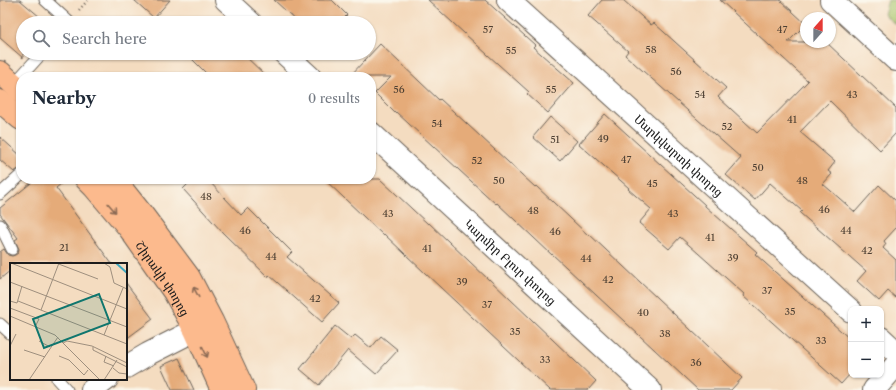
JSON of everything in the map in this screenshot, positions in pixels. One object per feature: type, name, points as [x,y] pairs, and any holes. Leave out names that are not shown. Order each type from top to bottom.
[{"type":"highway","points":[[0,101],[16,115]]},
{"type":"highway","name":"Շիրակի փողոց","points":[[91,184],[129,228],[174,292],[203,326],[244,390]]},
{"type":"highway","name":"Շիրակի փողոց","points":[[118,184],[188,277],[222,390]]},
{"type":"street","points":[[226,0],[243,16]]},
{"type":"street","name":"Մարկվարտի փողոց","points":[[508,0],[848,308]]},
{"type":"street","points":[[831,0],[896,60]]},
{"type":"street","points":[[292,60],[305,72]]},
{"type":"street","name":"Կարմիր Բլուր փողոց","points":[[376,138],[650,390]]},
{"type":"street","points":[[127,366],[203,326]]},
{"type":"street","points":[[884,341],[896,352]]},
{"type":"street","points":[[874,390],[896,365]]},
{"type":"street","points":[[92,390],[106,380]]},
{"type":"lane","points":[[45,0],[62,16]]},
{"type":"lane","points":[[22,72],[35,60]]},
{"type":"lane","points":[[0,194],[16,180]]},
{"type":"lane","points":[[0,224],[12,249]]},
{"type":"lane","points":[[0,324],[10,333]]},
{"type":"lane","points":[[58,380],[67,390]]},
{"type":"green space","points":[[888,0],[896,0],[896,25],[884,14]]},
{"type":"building","points":[[0,0],[20,0],[39,16],[16,16],[16,52],[0,38]]},
{"type":"building","points":[[134,0],[170,0],[156,16],[152,16]]},
{"type":"building","points":[[274,0],[332,0],[347,15],[346,16],[291,16]]},
{"type":"building","points":[[428,0],[485,0],[535,45],[533,47],[574,83],[548,113],[527,94],[529,92]]},
{"type":"building","points":[[602,0],[623,0],[651,25],[654,23],[726,88],[718,97],[757,133],[808,81],[720,0],[780,0],[800,18],[800,30],[788,42],[800,42],[800,48],[832,48],[896,108],[896,133],[880,150],[830,101],[800,132],[835,162],[828,171],[832,174],[823,184],[855,212],[879,185],[896,201],[896,228],[884,241],[886,244],[883,248],[896,260],[896,298],[888,291],[879,301],[857,281],[866,271],[800,213],[802,211],[770,183],[755,200],[726,175],[741,158],[625,55],[628,51],[588,16]]},
{"type":"building","points":[[380,44],[439,100],[440,99],[588,235],[589,234],[742,378],[731,390],[698,390],[497,203],[496,204],[396,112],[395,113],[376,94],[376,92],[391,77],[376,77],[376,72],[354,72],[365,60],[376,60],[376,48]]},
{"type":"building","points":[[193,60],[249,60],[262,72],[205,72]]},
{"type":"building","points":[[605,114],[757,252],[755,254],[848,337],[848,376],[841,384],[680,237],[669,249],[639,223],[651,209],[579,144]]},
{"type":"building","points":[[550,117],[577,141],[560,161],[533,137]]},
{"type":"building","points":[[0,137],[16,151],[16,171],[14,172],[0,160]]},
{"type":"building","points":[[376,179],[380,179],[489,279],[596,381],[588,390],[550,390],[384,234],[383,235],[329,184],[376,184]]},
{"type":"building","points":[[30,184],[61,184],[56,188],[111,263],[10,263],[10,271],[0,279],[0,252],[4,249],[8,255],[12,256],[18,253],[19,249],[15,240],[18,238],[0,214],[0,208]]},
{"type":"building","points":[[188,184],[212,184],[241,215],[248,208],[292,252],[287,257],[339,303],[322,322],[269,275],[268,277],[223,233],[183,189]]},
{"type":"building","points":[[127,284],[153,319],[127,338]]},
{"type":"building","points":[[335,326],[351,339],[355,335],[371,348],[381,336],[398,350],[376,374],[348,350],[319,385],[300,369]]},
{"type":"building","points":[[179,358],[194,390],[172,390],[161,366]]}]
